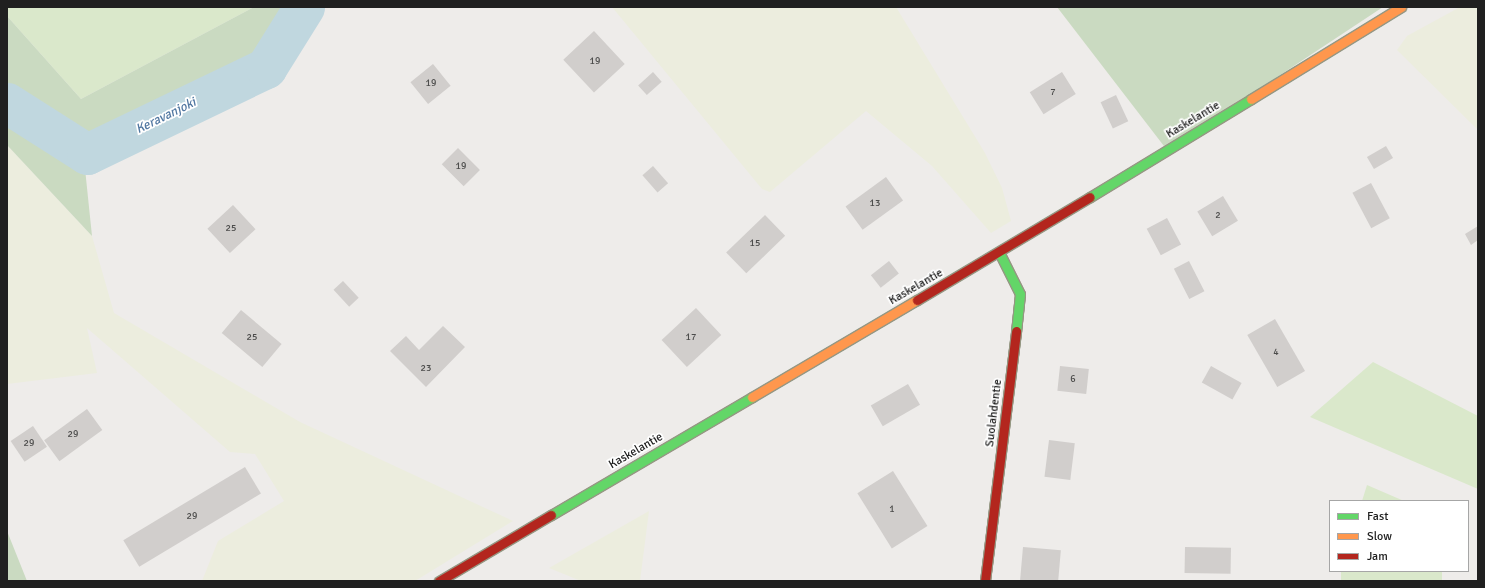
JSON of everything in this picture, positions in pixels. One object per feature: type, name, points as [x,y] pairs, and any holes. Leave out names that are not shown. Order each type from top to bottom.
[{"type":"street","name":"Kaskelantie","points":[[439,581],[999,252],[1401,7]]},
{"type":"street","name":"Suolahdentie","points":[[985,581],[1020,294],[999,252]]},
{"type":"shaded area","points":[[612,7],[896,7],[985,153],[1002,188],[1011,221],[991,233],[932,166],[866,111],[770,192],[762,189]]},
{"type":"shaded area","points":[[1460,7],[1478,7],[1478,130],[1397,50],[1407,36]]},
{"type":"shaded area","points":[[7,145],[92,236],[114,313],[300,422],[513,521],[415,581],[202,581],[218,541],[284,501],[255,454],[230,452],[87,328],[97,373],[7,384]]},
{"type":"shaded area","points":[[649,511],[640,581],[581,581],[549,568]]},
{"type":"green space","points":[[7,7],[254,7],[81,99],[7,16]]},
{"type":"green space","points":[[254,7],[295,7],[261,63],[88,146],[7,95],[7,16],[81,99]]},
{"type":"green space","points":[[1057,7],[1383,7],[1167,150]]},
{"type":"green space","points":[[7,110],[84,159],[92,236],[7,145]]},
{"type":"green space","points":[[1373,362],[1478,416],[1478,489],[1310,417]]},
{"type":"green space","points":[[1367,485],[1402,500],[1362,500]]},
{"type":"green space","points":[[7,531],[27,581],[7,581]]},
{"type":"green space","points":[[1341,572],[1442,572],[1442,581],[1341,581]]},
{"type":"building","points":[[594,31],[625,64],[594,93],[563,60]]},
{"type":"building","points":[[433,64],[451,86],[428,104],[410,82]]},
{"type":"building","points":[[653,72],[662,82],[647,95],[638,85]]},
{"type":"building","points":[[1062,72],[1076,94],[1044,114],[1030,92]]},
{"type":"building","points":[[1116,95],[1128,121],[1113,128],[1101,102]]},
{"type":"building","points":[[1386,146],[1393,158],[1374,169],[1367,157]]},
{"type":"building","points":[[458,148],[480,170],[464,186],[442,164]]},
{"type":"building","points":[[653,166],[668,183],[658,193],[642,175]]},
{"type":"building","points":[[886,177],[903,200],[863,230],[846,206]]},
{"type":"building","points":[[1371,183],[1390,218],[1371,228],[1352,193]]},
{"type":"building","points":[[1223,196],[1238,221],[1212,236],[1197,211]]},
{"type":"building","points":[[233,205],[256,229],[230,253],[207,229]]},
{"type":"building","points":[[765,215],[785,236],[746,273],[726,253]]},
{"type":"building","points":[[1167,218],[1181,244],[1161,255],[1147,229]]},
{"type":"building","points":[[1478,226],[1478,240],[1471,245],[1465,234]]},
{"type":"building","points":[[889,261],[899,274],[881,288],[871,275]]},
{"type":"building","points":[[1189,261],[1204,291],[1189,299],[1174,269]]},
{"type":"building","points":[[343,281],[359,298],[349,307],[333,290]]},
{"type":"building","points":[[696,308],[721,335],[687,367],[662,340]]},
{"type":"building","points":[[241,310],[282,344],[262,367],[222,333]]},
{"type":"building","points":[[1275,319],[1305,371],[1277,387],[1247,335]]},
{"type":"building","points":[[443,326],[465,347],[426,387],[390,351],[406,336],[419,350]]},
{"type":"building","points":[[1060,366],[1089,369],[1086,394],[1057,391]]},
{"type":"building","points":[[1211,366],[1242,383],[1232,400],[1202,383]]},
{"type":"building","points":[[908,384],[920,405],[883,426],[871,406]]},
{"type":"building","points":[[87,409],[102,430],[59,461],[44,440]]},
{"type":"building","points":[[33,426],[47,447],[25,462],[11,441]]},
{"type":"building","points":[[1049,440],[1075,443],[1070,480],[1044,477]]},
{"type":"building","points":[[245,467],[261,494],[139,567],[123,540]]},
{"type":"building","points":[[893,471],[927,526],[892,548],[857,493]]},
{"type":"building","points":[[1023,547],[1061,550],[1058,581],[1020,581]]},
{"type":"building","points":[[1185,547],[1231,548],[1231,574],[1185,573]]},
{"type":"waterway","name":"Keravanjoki","points":[[7,103],[87,154],[266,68],[304,7]]},
{"type":"traffic: fast","points":[[1090,197],[1251,99]]},
{"type":"traffic: fast","points":[[999,252],[1020,294],[1016,331]]},
{"type":"traffic: fast","points":[[551,515],[752,397]]},
{"type":"traffic: slow","points":[[1251,99],[1401,7]]},
{"type":"traffic: slow","points":[[752,397],[917,300]]},
{"type":"traffic: jam","points":[[917,300],[1090,197]]},
{"type":"traffic: jam","points":[[985,581],[1016,331]]},
{"type":"traffic: jam","points":[[439,581],[551,515]]}]
